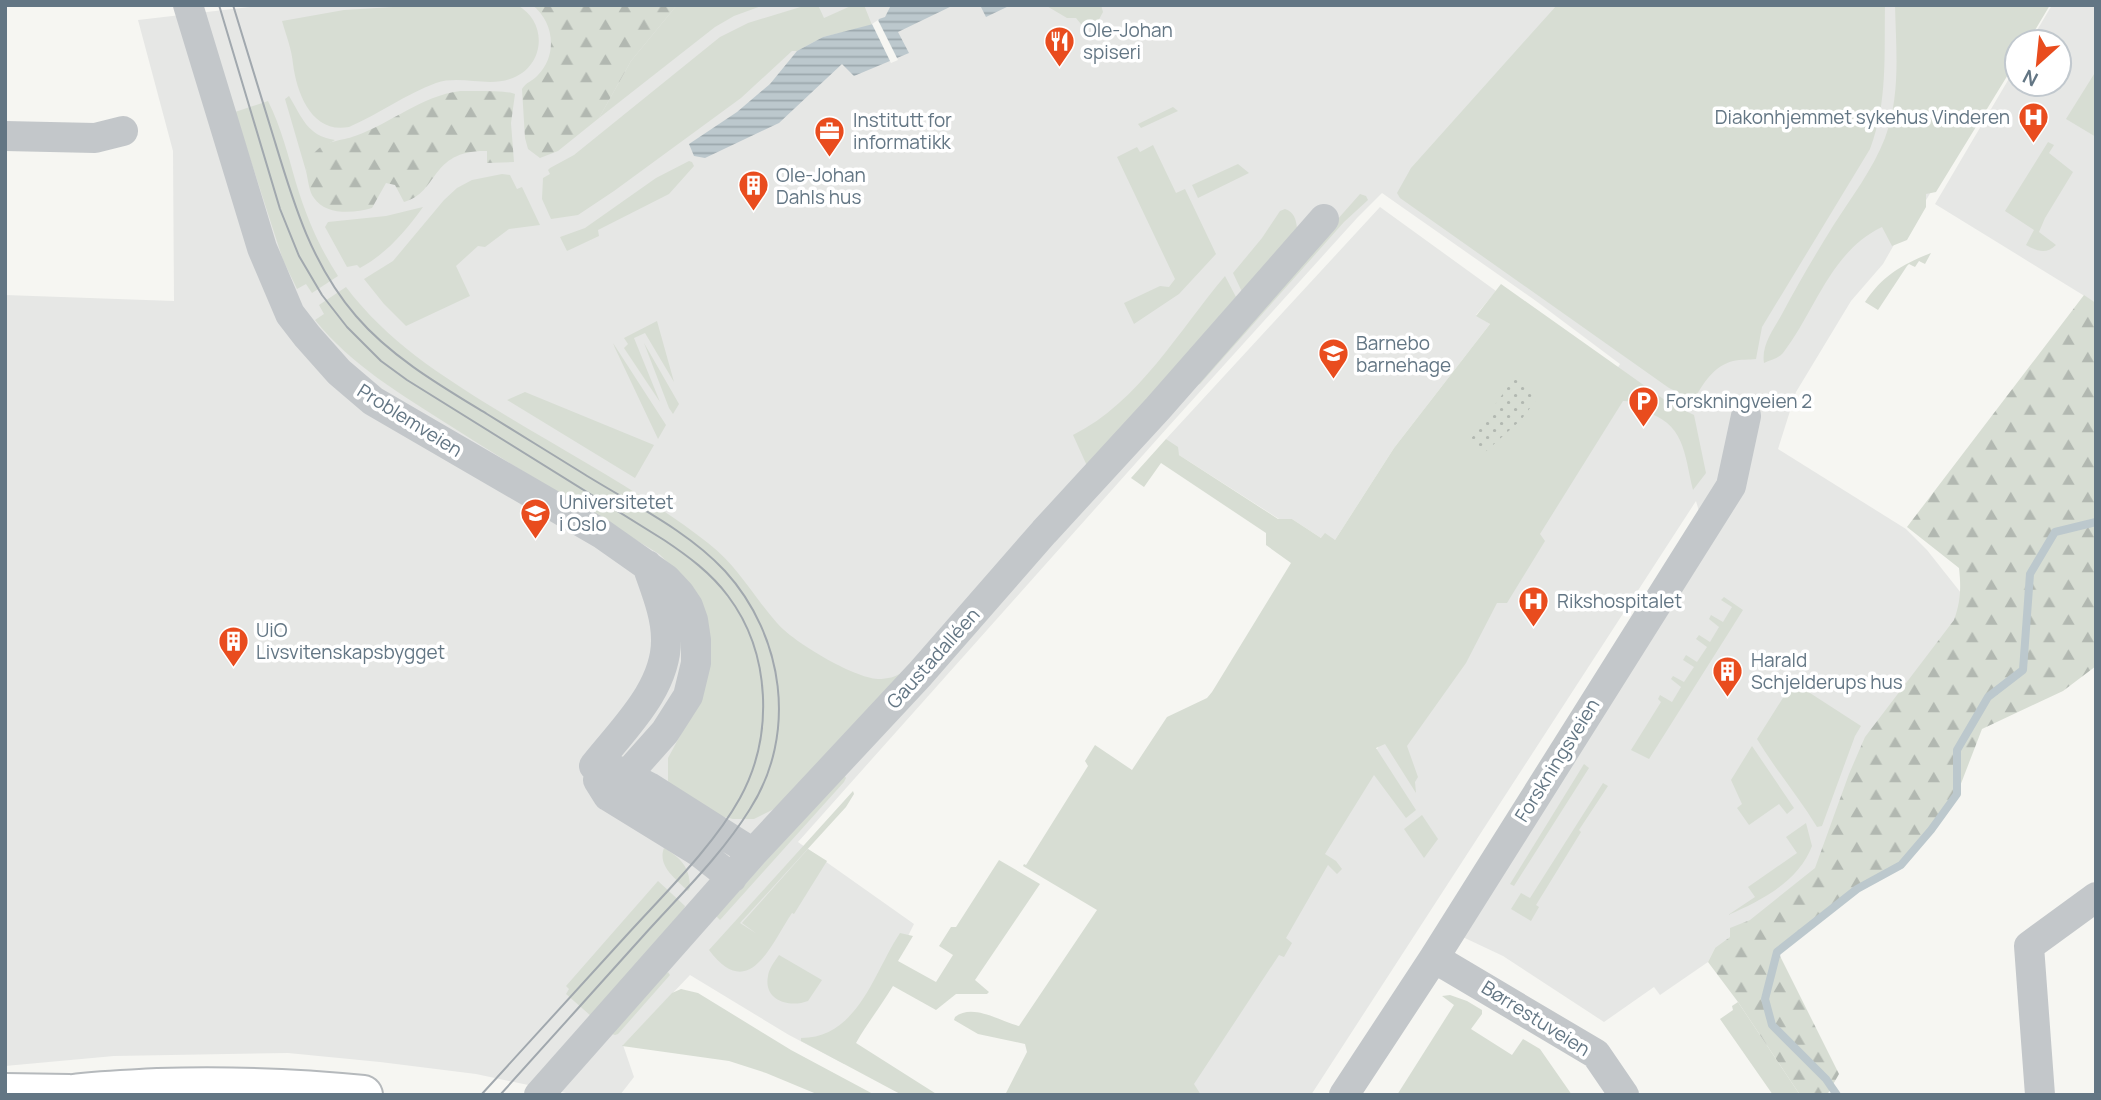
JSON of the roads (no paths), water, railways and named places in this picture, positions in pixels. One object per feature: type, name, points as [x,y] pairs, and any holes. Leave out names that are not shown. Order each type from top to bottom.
[{"type":"highway","points":[[5,1093],[68,1094],[224,1086],[305,1089],[363,1095]]},
{"type":"street","name":"Problemveien","points":[[188,5],[262,248],[290,314],[307,336],[339,372],[373,401],[602,534],[647,565],[680,594],[688,606],[696,640],[693,682],[682,708],[665,732],[617,785]]},
{"type":"street","points":[[5,136],[95,138],[124,131]]},
{"type":"street","name":"Gaustadalléen","points":[[539,1095],[754,853],[920,674],[1324,219]]},
{"type":"street","name":"Forskningsveien","points":[[1344,1095],[1434,958],[1731,486],[1746,416]]},
{"type":"street","points":[[647,565],[664,623],[666,639],[661,670],[648,697],[594,766],[598,781],[617,785],[754,853]]},
{"type":"street","points":[[617,785],[732,878]]},
{"type":"street","points":[[2040,1095],[2029,946],[2096,897]]},
{"type":"street","name":"Børrestuveien","points":[[1434,958],[1596,1055],[1625,1095]]},
{"type":"waterway","points":[[1837,1095],[1826,1079],[1772,1025],[1765,999],[1777,952],[1857,889],[1901,865],[1931,830],[1957,794],[1957,750],[1988,697],[2023,670],[2030,574],[2055,532],[2096,522]]},
{"type":"tram line","points":[[219,5],[280,209],[299,256],[322,295],[347,327],[381,361],[407,380],[664,540],[699,565],[728,596],[742,619],[753,643],[760,669],[763,695],[759,748],[751,774],[729,816],[687,870],[481,1095]]},
{"type":"tram line","points":[[233,5],[289,189],[306,233],[327,276],[356,316],[401,358],[658,518],[710,556],[745,597],[761,625],[771,655],[778,686],[779,718],[775,749],[765,780],[750,809],[700,875],[500,1095]]},
{"type":"place","name":"Ole-Johan spiseri","points":[[1060,68]]},
{"type":"place","name":"Diakonhjemmet sykehus Vinderen","points":[[2033,144]]},
{"type":"place","name":"Institutt for informatikk","points":[[830,158]]},
{"type":"place","name":"Ole-Johan Dahls hus","points":[[753,213]]},
{"type":"place","name":"Barnebo barnehage","points":[[1333,381]]},
{"type":"place","name":"Forskningveien 2","points":[[1643,428]]},
{"type":"place","name":"Universitetet i Oslo","points":[[536,540]]},
{"type":"place","name":"Rikshospitalet","points":[[1534,628]]},
{"type":"place","name":"UiO Livsvitenskapsbygget","points":[[233,668]]},
{"type":"place","name":"Harald Schjelderups hus","points":[[1728,698]]}]
